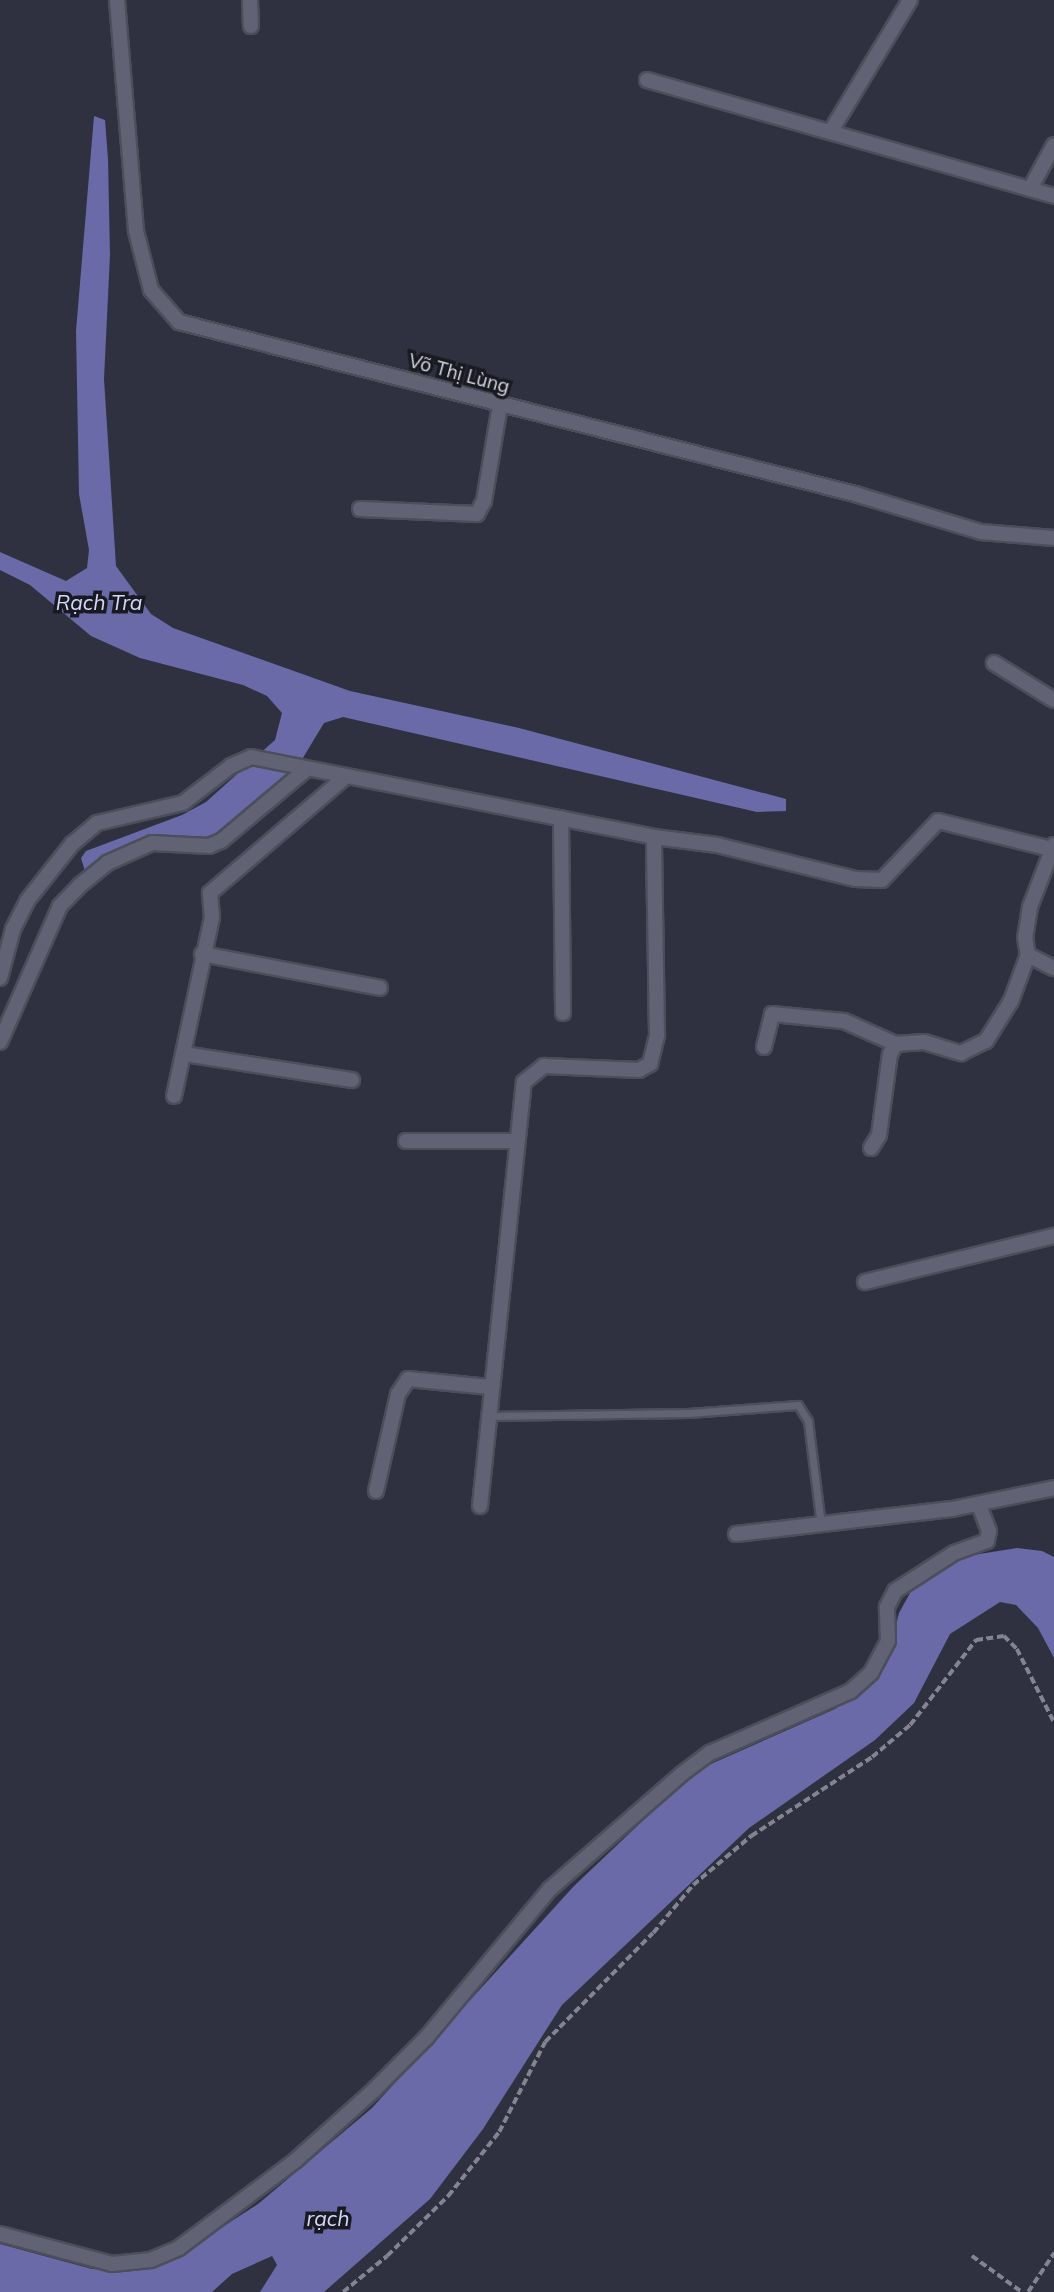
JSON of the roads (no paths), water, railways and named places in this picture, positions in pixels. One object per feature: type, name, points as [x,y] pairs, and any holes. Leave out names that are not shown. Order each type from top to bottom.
[{"type":"street","name":"Võ Thị Lùng","points":[[117,0],[136,231],[151,290],[179,322],[855,494],[981,531],[1054,538]]},
{"type":"street","points":[[250,0],[251,26]]},
{"type":"street","points":[[831,131],[910,0]]},
{"type":"street","points":[[647,80],[1054,196]]},
{"type":"street","points":[[1030,188],[1054,145]]},
{"type":"street","points":[[360,509],[469,517],[477,514],[484,501],[500,405]]},
{"type":"street","points":[[994,663],[1054,700]]},
{"type":"street","points":[[0,978],[13,929],[27,901],[72,844],[97,823],[183,803],[232,766],[257,756],[301,771],[654,837],[717,845],[855,879],[882,880],[938,821],[1053,847],[1030,907],[1028,955],[1011,1001],[986,1041],[961,1053],[924,1042],[896,1044],[844,1021],[772,1014],[764,1047]]},
{"type":"street","points":[[0,1042],[60,906],[79,886],[107,863],[152,843],[209,846],[221,842],[301,771]]},
{"type":"street","points":[[174,1096],[214,887],[343,779]]},
{"type":"street","points":[[561,818],[563,1013]]},
{"type":"street","points":[[480,1506],[490,1387],[524,1082],[535,1071],[557,1066],[639,1070],[654,1055],[654,837]]},
{"type":"street","points":[[202,954],[380,988]]},
{"type":"street","points":[[1028,955],[1054,968]]},
{"type":"street","points":[[871,1148],[879,1135],[890,1054],[896,1044]]},
{"type":"street","points":[[184,1054],[352,1080]]},
{"type":"street","points":[[406,1141],[517,1142]]},
{"type":"street","points":[[865,1282],[1054,1236]]},
{"type":"street","points":[[376,1491],[398,1394],[408,1379],[490,1387]]},
{"type":"street","points":[[736,1534],[821,1526],[979,1505],[1054,1488]]},
{"type":"street","points":[[0,2234],[91,2262],[130,2265],[179,2248],[295,2161],[374,2090],[426,2037],[550,1889],[683,1773],[710,1753],[851,1690],[872,1673],[888,1641],[887,1606],[895,1591],[954,1553],[987,1541],[989,1531],[979,1505]]},
{"type":"lane","points":[[487,1416],[688,1413],[798,1405],[808,1421],[821,1526]]},
{"type":"water","name":"Rạch Tra","points":[[94,116],[105,120],[108,159],[110,255],[104,379],[116,566],[151,614],[173,628],[350,691],[519,728],[786,799],[786,811],[757,812],[343,717],[324,723],[292,776],[232,826],[198,841],[151,838],[127,845],[85,871],[81,858],[86,851],[182,815],[206,802],[275,740],[282,713],[267,696],[243,685],[140,658],[91,636],[30,585],[0,570],[0,552],[66,581],[87,568],[89,550],[79,494],[76,331]]},
{"type":"water","name":"rạch","points":[[1017,1548],[1042,1551],[1054,1557],[1054,1658],[1038,1628],[1016,1605],[1000,1602],[950,1634],[914,1703],[875,1740],[749,1828],[562,2005],[483,2129],[430,2199],[324,2292],[260,2292],[277,2265],[272,2256],[232,2274],[212,2292],[0,2292],[0,2244],[92,2269],[131,2270],[198,2243],[258,2204],[372,2108],[574,1886],[695,1771],[835,1709],[872,1681],[888,1658],[899,1613],[915,1584],[967,1556]]}]
